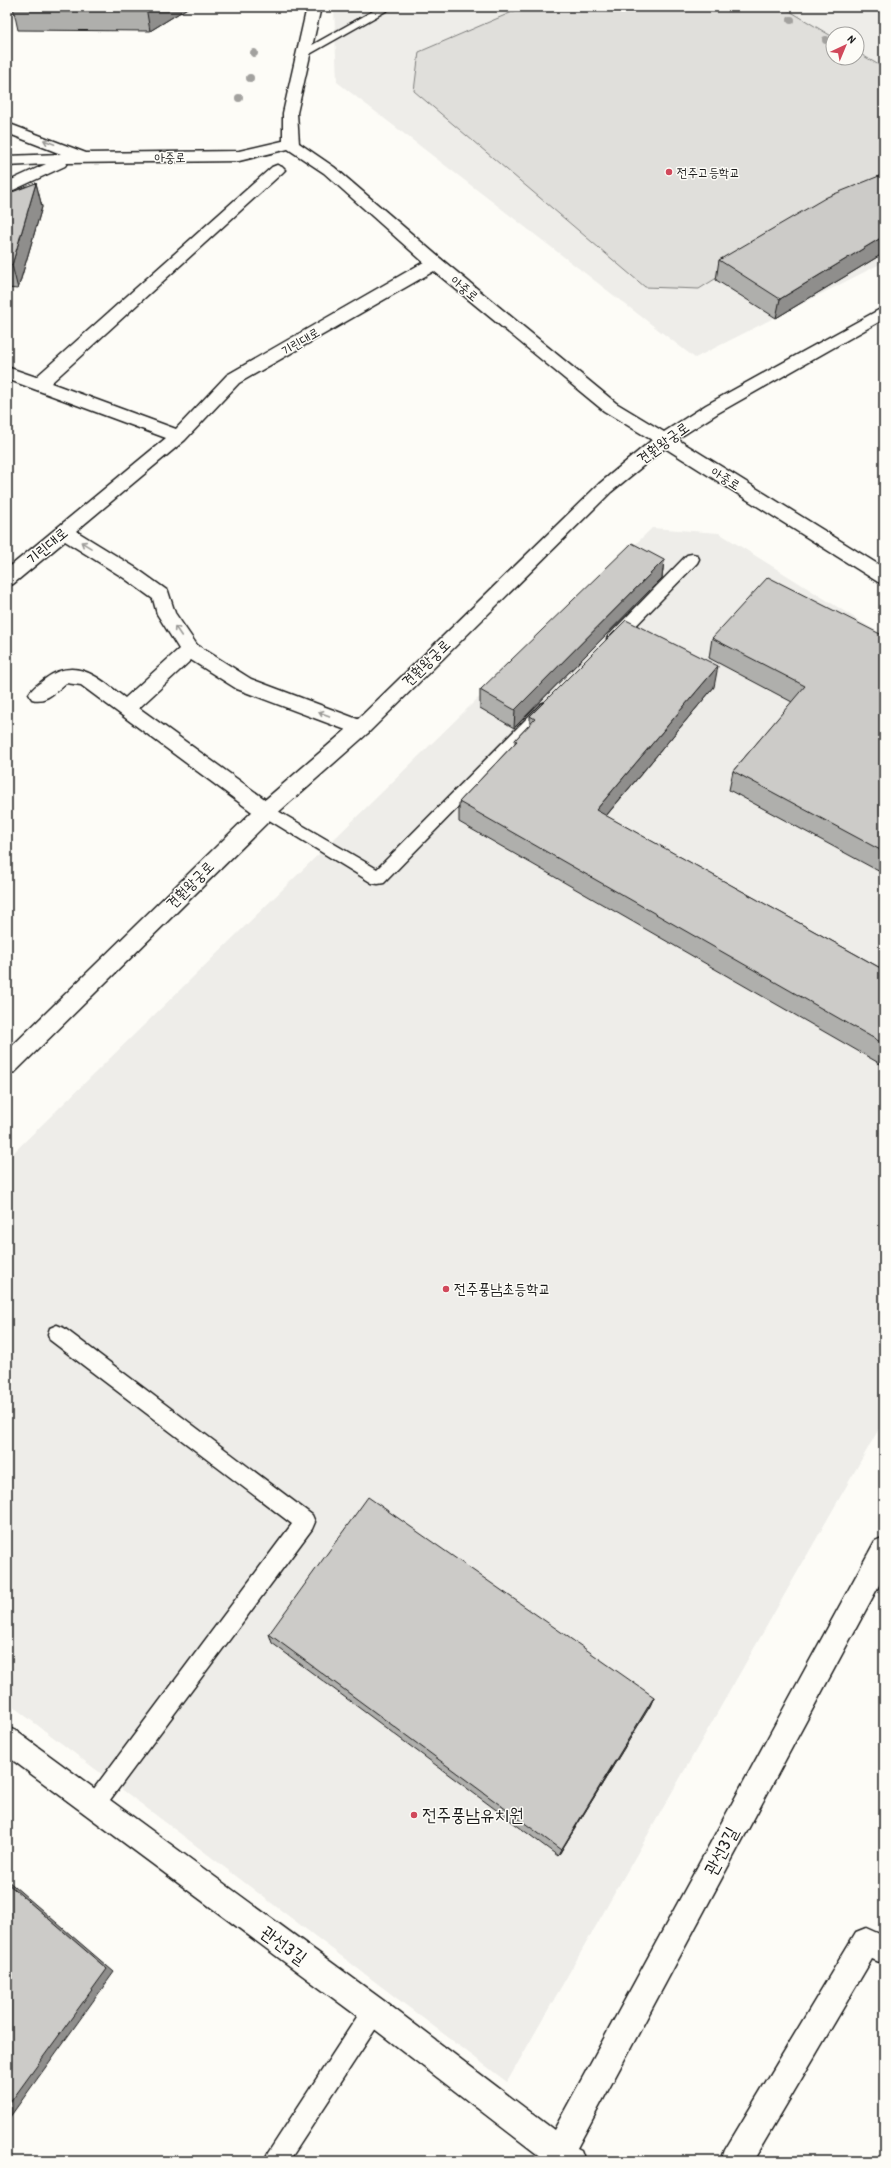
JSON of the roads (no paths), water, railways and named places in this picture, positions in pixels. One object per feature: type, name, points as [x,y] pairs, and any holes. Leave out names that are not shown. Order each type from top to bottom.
[{"type":"street","points":[[291,144],[290,113],[314,7]]},
{"type":"street","points":[[7,128],[53,144],[77,158]]},
{"type":"street","name":"아중로","points":[[7,161],[77,158],[239,156],[291,144],[329,170],[435,263],[610,407],[722,475],[884,577]]},
{"type":"street","points":[[7,188],[77,158]]},
{"type":"street","points":[[39,384],[277,170]]},
{"type":"street","name":"기린대로","points":[[7,579],[179,436],[233,379],[435,263]]},
{"type":"street","name":"견훤왕궁로","points":[[7,1065],[266,811],[361,728],[605,488],[663,440],[718,406],[884,312]]},
{"type":"street","points":[[7,373],[179,436]]},
{"type":"street","points":[[64,532],[130,573],[161,596],[166,614],[190,650],[244,684],[361,728]]},
{"type":"street","points":[[126,710],[190,650]]},
{"type":"street","points":[[39,694],[62,676],[86,678],[126,710],[266,811]]},
{"type":"street","name":"관선3길","points":[[7,1740],[374,2011],[564,2157],[884,1550]]},
{"type":"street","points":[[736,2161],[866,1942],[884,1950]]},
{"type":"lane","points":[[304,53],[388,7]]},
{"type":"lane","points":[[602,650],[692,559]]},
{"type":"lane","points":[[266,811],[378,878],[558,696]]},
{"type":"lane","points":[[57,1334],[305,1522],[94,1805]]},
{"type":"lane","points":[[276,2161],[374,2011]]},
{"type":"place","name":"전주고등학교","points":[[669,172]]},
{"type":"place","name":"전주풍남초등학교","points":[[446,1289]]},
{"type":"place","name":"전주풍남유치원","points":[[414,1815]]}]
